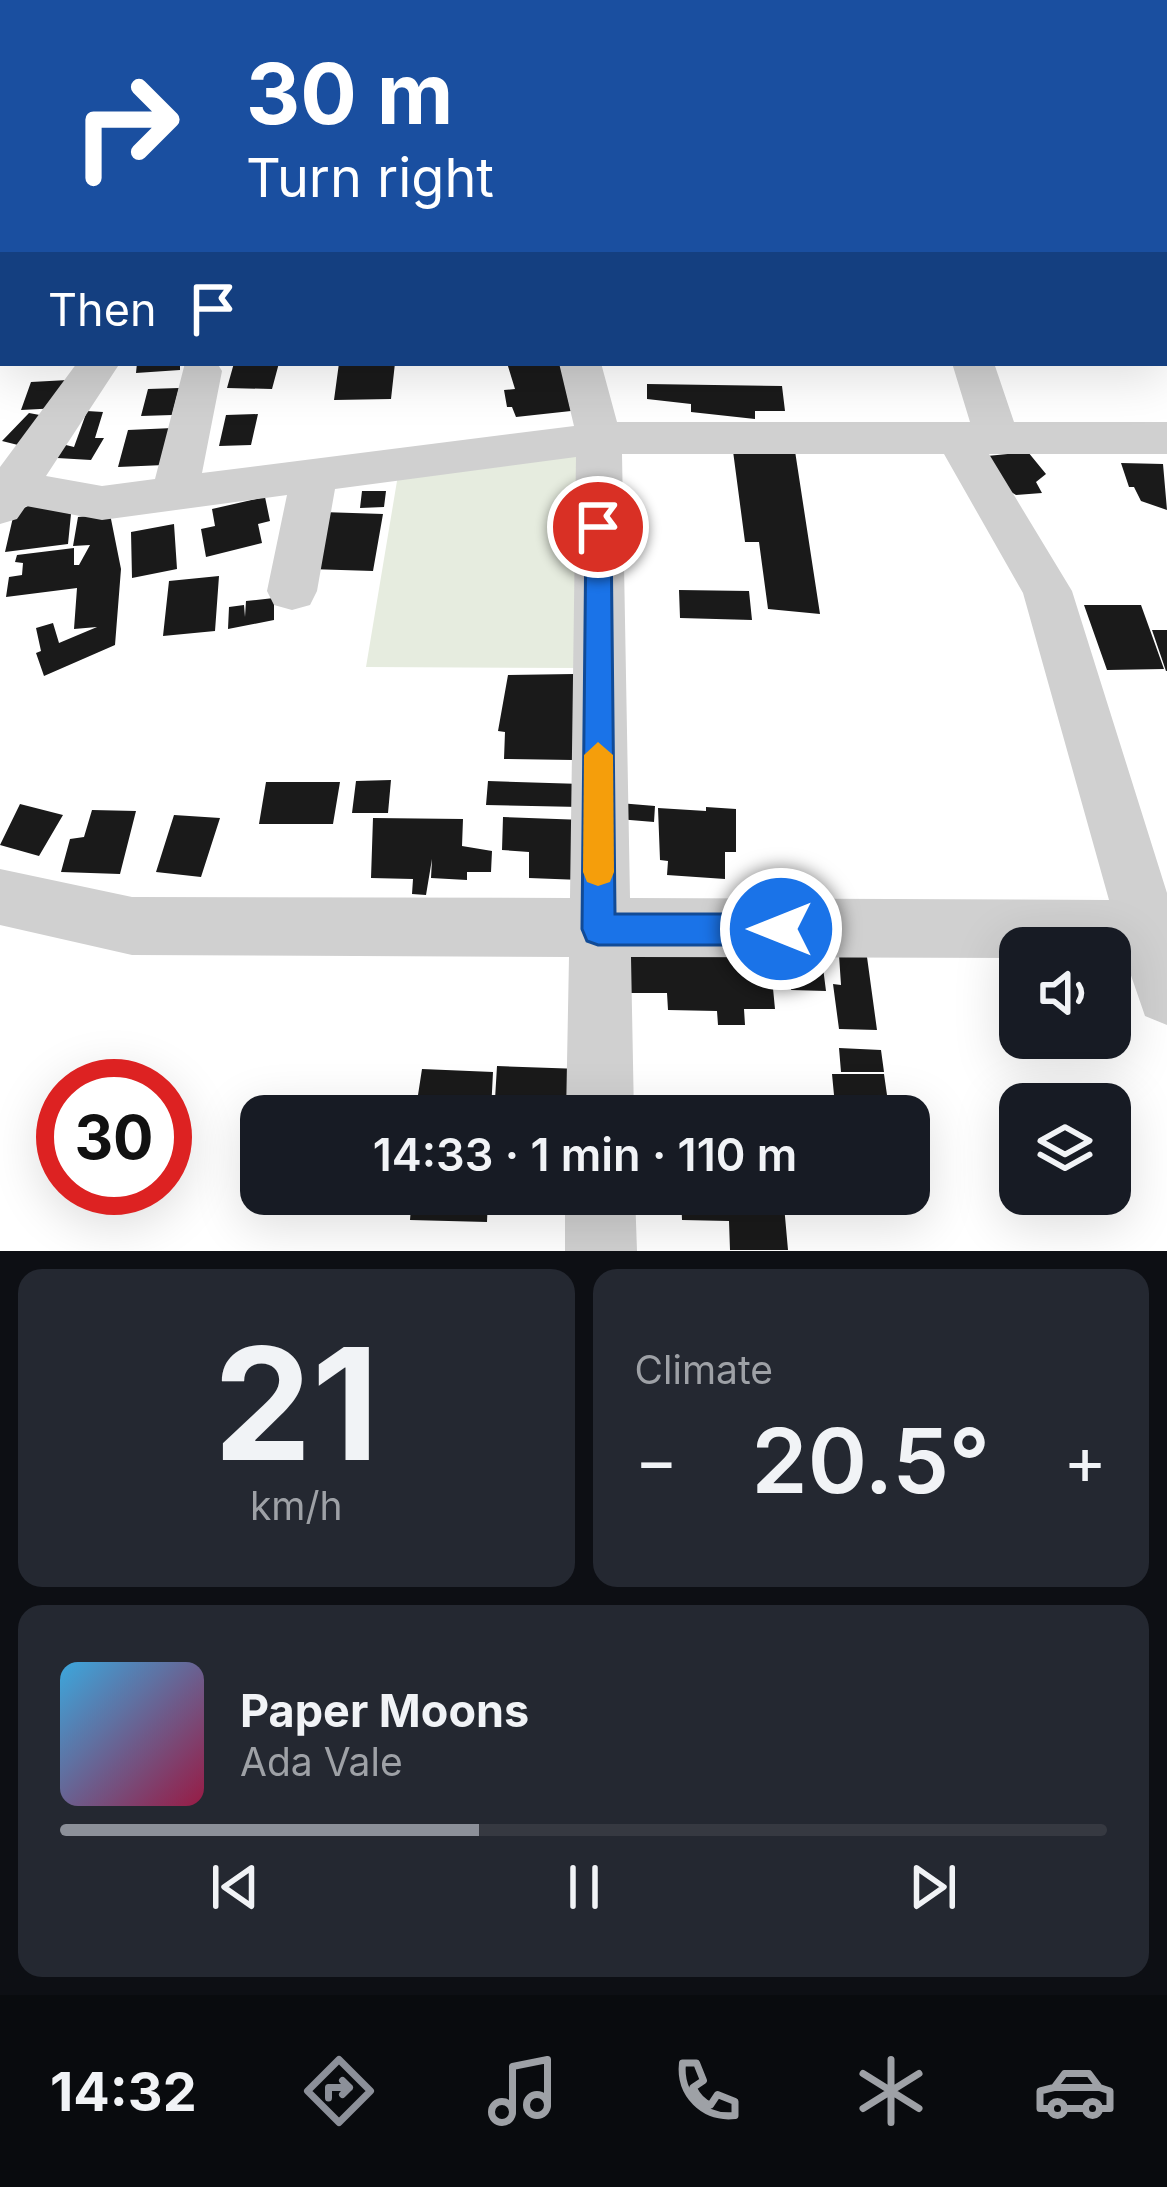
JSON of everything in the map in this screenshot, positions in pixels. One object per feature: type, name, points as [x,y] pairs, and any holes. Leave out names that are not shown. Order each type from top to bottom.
[{"type":"street","points":[[98,366],[5,492],[102,503],[599,438],[1167,438]]},
{"type":"street","points":[[581,366],[599,438],[600,1095]]},
{"type":"street","points":[[973,366],[977,438],[1047,591],[1157,929],[1167,994]]},
{"type":"street","points":[[175,494],[201,371]]},
{"type":"street","points":[[292,590],[314,477]]},
{"type":"street","points":[[0,897],[132,926],[1157,929]]},
{"type":"street","points":[[601,1215],[601,1251]]},
{"type":"shaded area","points":[[586,453],[582,668],[366,667],[398,475]]},
{"type":"building","points":[[137,366],[180,366],[180,370],[136,373]]},
{"type":"building","points":[[233,366],[278,366],[272,389],[227,388]]},
{"type":"building","points":[[339,366],[395,366],[391,399],[334,400]]},
{"type":"building","points":[[508,366],[561,366],[571,411],[516,417],[512,407],[507,407],[504,390],[515,389]]},
{"type":"building","points":[[68,380],[59,408],[21,410],[31,382]]},
{"type":"building","points":[[647,384],[782,386],[785,411],[755,411],[755,419],[691,412],[691,404],[647,399]]},
{"type":"building","points":[[179,388],[172,415],[141,416],[148,389]]},
{"type":"building","points":[[87,411],[103,412],[95,438],[104,438],[91,460],[57,458],[62,444],[74,447]]},
{"type":"building","points":[[29,413],[45,416],[30,448],[2,441]]},
{"type":"building","points":[[258,414],[251,445],[219,446],[226,415]]},
{"type":"building","points":[[173,428],[164,465],[118,467],[128,430]]},
{"type":"building","points":[[733,451],[795,451],[820,614],[768,609],[759,542],[745,542]]},
{"type":"building","points":[[1028,452],[1046,474],[1036,482],[1042,493],[1016,495],[1003,487],[987,456]]},
{"type":"building","points":[[1121,463],[1163,464],[1167,510],[1141,501],[1134,487],[1129,487]]},
{"type":"building","points":[[362,491],[386,491],[384,507],[360,508]]},
{"type":"building","points":[[265,497],[270,521],[258,524],[262,543],[206,557],[201,529],[215,526],[212,509]]},
{"type":"building","points":[[36,502],[71,514],[68,544],[5,552],[14,513]]},
{"type":"building","points":[[322,512],[383,514],[373,571],[309,569]]},
{"type":"building","points":[[110,514],[121,569],[115,645],[44,676],[36,653],[41,651],[36,628],[53,623],[59,643],[97,627],[74,629],[77,588],[6,597],[9,577],[22,575],[23,563],[15,562],[17,555],[74,548],[74,565],[79,565],[90,545],[73,546],[78,517]]},
{"type":"building","points":[[174,524],[177,569],[132,578],[131,532]]},
{"type":"building","points":[[219,576],[215,631],[163,636],[169,581]]},
{"type":"building","points":[[679,590],[749,591],[752,620],[680,618]]},
{"type":"building","points":[[274,598],[274,620],[228,629],[229,607],[244,605],[245,617],[246,601]]},
{"type":"building","points":[[1084,605],[1141,605],[1164,669],[1107,670]]},
{"type":"building","points":[[1152,630],[1167,630],[1167,671],[1166,671]]},
{"type":"building","points":[[574,674],[573,760],[504,759],[505,732],[498,731],[508,675]]},
{"type":"building","points":[[391,780],[388,813],[352,813],[356,781]]},
{"type":"building","points":[[488,781],[582,784],[580,807],[486,805]]},
{"type":"building","points":[[266,782],[340,782],[333,824],[259,824]]},
{"type":"building","points":[[619,803],[655,806],[654,822],[618,819]]},
{"type":"building","points":[[20,804],[63,815],[39,856],[0,845]]},
{"type":"building","points":[[706,807],[736,809],[736,852],[725,852],[725,879],[667,875],[668,861],[660,860],[658,808],[706,811]]},
{"type":"building","points":[[92,810],[136,811],[120,874],[61,872],[70,839],[84,837]]},
{"type":"building","points":[[174,815],[220,818],[201,877],[156,872]]},
{"type":"building","points":[[503,817],[584,820],[581,880],[529,878],[529,852],[502,850]]},
{"type":"building","points":[[373,818],[463,819],[462,846],[492,851],[491,872],[467,872],[467,880],[431,878],[432,859],[426,895],[412,894],[413,879],[371,878]]},
{"type":"building","points":[[626,946],[769,947],[775,1009],[744,1009],[745,1025],[718,1025],[717,1011],[668,1010],[667,993],[627,993]]},
{"type":"building","points":[[788,952],[821,952],[826,991],[791,990]]},
{"type":"building","points":[[839,955],[867,957],[877,1030],[839,1029],[833,984],[841,985]]},
{"type":"building","points":[[839,1048],[881,1050],[884,1072],[841,1072]]},
{"type":"building","points":[[497,1066],[581,1069],[577,1095],[495,1095]]},
{"type":"building","points":[[422,1069],[493,1072],[492,1095],[418,1095]]},
{"type":"building","points":[[832,1074],[884,1074],[887,1095],[834,1095]]},
{"type":"building","points":[[410,1215],[487,1215],[487,1222],[410,1220]]},
{"type":"building","points":[[682,1215],[785,1215],[788,1250],[730,1250],[729,1221],[682,1220]]},
{"type":"slow traffic","points":[[598,755],[598,872]]},
{"type":"route","points":[[598,527],[598,929],[781,929]]}]
